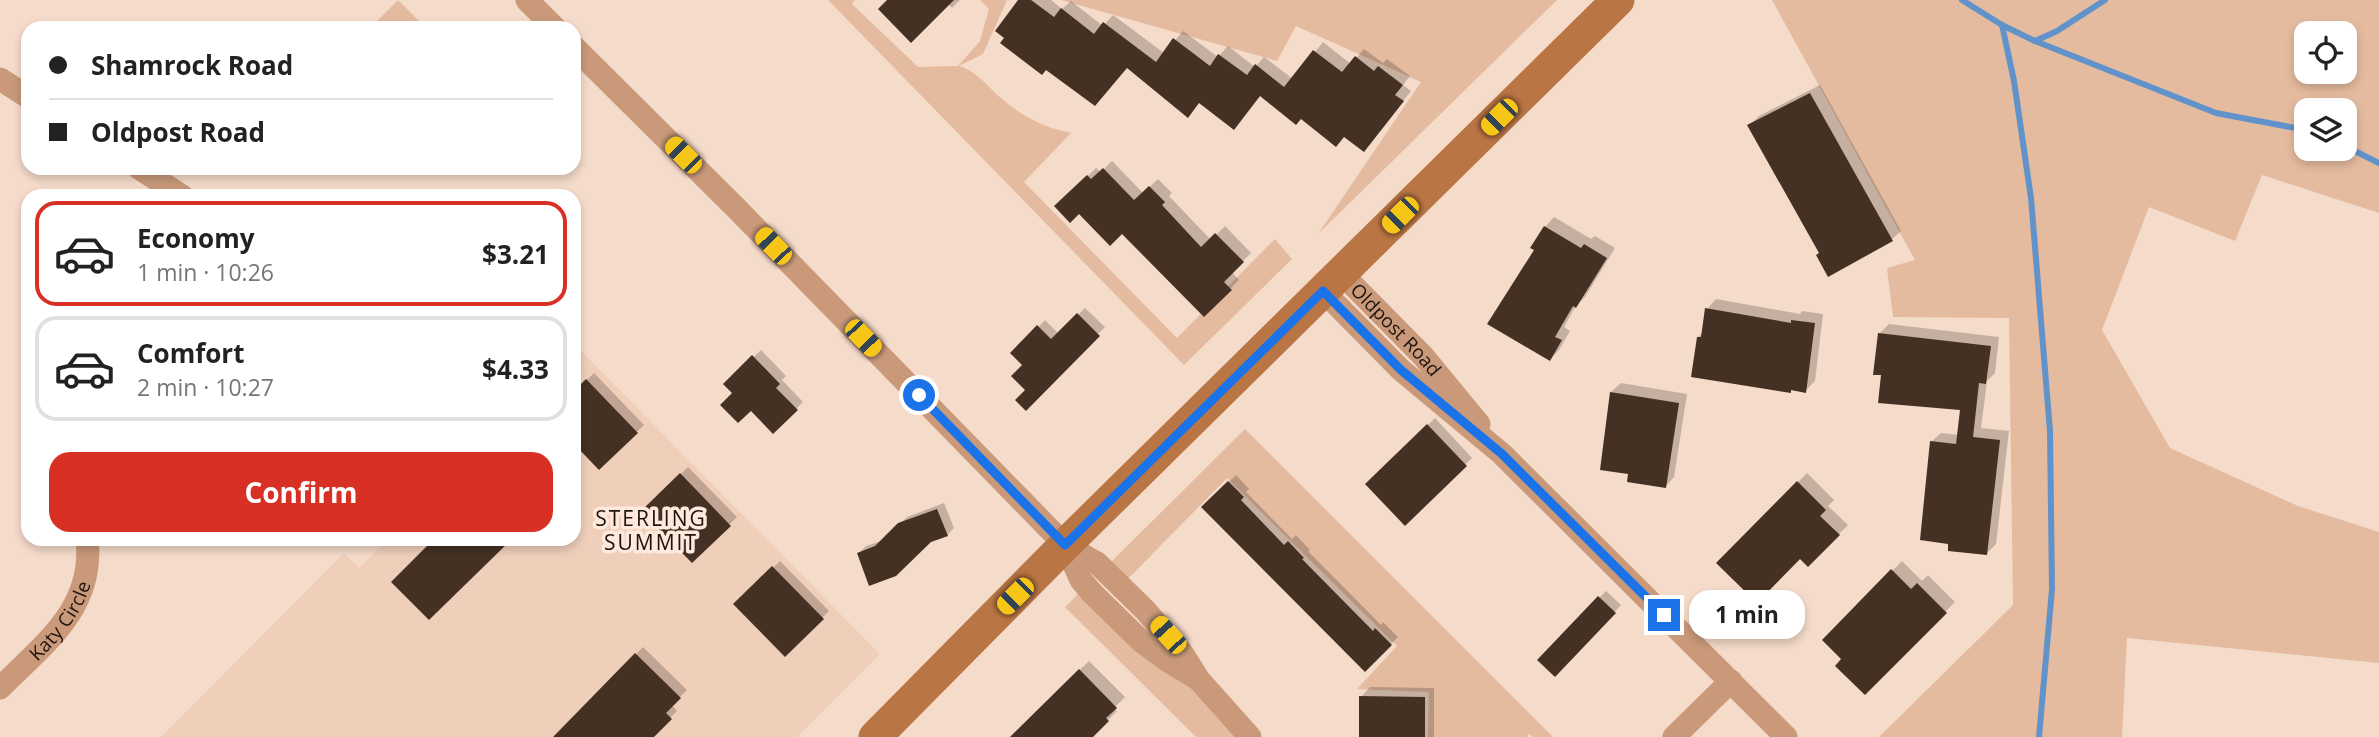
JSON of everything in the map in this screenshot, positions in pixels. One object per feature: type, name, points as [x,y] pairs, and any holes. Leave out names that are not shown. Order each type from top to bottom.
[{"type":"main road","points":[[875,737],[1065,545],[1618,0]]},
{"type":"street","points":[[527,0],[548,21]]},
{"type":"street","points":[[581,54],[1065,545],[1081,579],[1092,593],[1142,642],[1199,680],[1250,737]]},
{"type":"street","points":[[0,79],[21,92]]},
{"type":"street","points":[[150,175],[171,189]]},
{"type":"street","name":"Oldpost Road","points":[[1332,282],[1423,356],[1458,396],[1502,454],[1786,737]]},
{"type":"street","name":"Katy Circle","points":[[0,688],[57,632],[74,609],[87,576],[88,546]]},
{"type":"street","points":[[1674,737],[1731,681]]},
{"type":"shaded area","points":[[398,0],[419,21],[377,21]]},
{"type":"shaded area","points":[[828,0],[855,0],[852,4],[918,67],[958,66],[980,41],[989,9],[980,0],[1007,0],[983,54],[959,66],[977,76],[1026,116],[1043,125],[1071,133],[1024,182],[1177,338],[1275,239],[1292,259],[1184,365]]},
{"type":"shaded area","points":[[1061,0],[1557,0],[1318,234],[1421,82],[1296,26],[1277,61]]},
{"type":"shaded area","points":[[1772,0],[2379,0],[2379,213],[2262,175],[2235,241],[2149,207],[2102,330],[2170,448],[2298,506],[2379,532],[2379,663],[2127,638],[2122,737],[1879,737],[2013,605],[2009,318],[1893,317],[1887,268],[1915,260]]},
{"type":"shaded area","name":"STERLING SUMMIT","points":[[581,351],[880,654],[797,737],[161,737],[344,553],[359,568],[381,546],[581,546]]},
{"type":"shaded area","points":[[1245,429],[1553,737],[1533,737],[1529,734],[1527,737],[1428,737],[1429,692],[1357,689],[1397,646],[1227,478],[1121,586],[1104,569]]},
{"type":"shaded area","points":[[1086,586],[1250,737],[1196,737],[1065,607]]},
{"type":"building","points":[[887,0],[954,0],[911,43],[878,9]]},
{"type":"building","points":[[1018,0],[1031,0],[1054,17],[1061,8],[1094,34],[1103,22],[1156,62],[1173,38],[1210,66],[1218,54],[1247,75],[1255,64],[1284,87],[1313,50],[1342,72],[1355,56],[1374,71],[1378,66],[1403,85],[1395,95],[1404,101],[1364,152],[1344,137],[1336,147],[1301,119],[1296,125],[1260,96],[1234,130],[1199,103],[1188,118],[1127,68],[1095,106],[1046,70],[1042,75],[1000,43],[1004,38],[995,31]]},
{"type":"building","points":[[1810,93],[1893,241],[1828,277],[1816,255],[1819,253],[1747,125]]},
{"type":"building","points":[[1103,168],[1134,200],[1149,186],[1165,202],[1162,205],[1201,247],[1215,233],[1244,262],[1224,282],[1232,290],[1204,317],[1122,234],[1110,246],[1079,214],[1070,223],[1054,206],[1087,175],[1091,179]]},
{"type":"building","points":[[1544,226],[1581,248],[1584,244],[1607,258],[1555,337],[1562,340],[1550,361],[1487,324],[1534,250],[1530,248]]},
{"type":"building","points":[[1705,308],[1791,323],[1791,320],[1815,323],[1806,393],[1691,377]]},
{"type":"building","points":[[1077,313],[1100,336],[1026,411],[1015,400],[1025,390],[1011,376],[1022,365],[1010,353],[1037,325],[1051,339]]},
{"type":"building","points":[[1878,333],[1991,346],[1986,384],[1979,383],[1973,437],[2000,440],[1987,555],[1948,551],[1948,544],[1920,540],[1930,441],[1956,444],[1960,410],[1878,403],[1881,375],[1873,375]]},
{"type":"building","points":[[752,355],[780,384],[776,388],[798,410],[773,434],[751,411],[738,423],[720,405],[732,393],[723,384]]},
{"type":"building","points":[[586,379],[638,433],[599,470],[581,451],[581,384]]},
{"type":"building","points":[[1610,392],[1679,403],[1666,488],[1627,482],[1628,474],[1600,470]]},
{"type":"building","points":[[1427,424],[1467,466],[1405,526],[1365,484]]},
{"type":"building","points":[[680,473],[731,526],[692,563],[641,511]]},
{"type":"building","points":[[1228,481],[1244,497],[1241,500],[1284,545],[1288,541],[1304,558],[1302,559],[1373,631],[1375,628],[1392,645],[1365,672],[1201,507]]},
{"type":"building","points":[[1797,481],[1826,510],[1820,516],[1840,535],[1808,567],[1800,559],[1757,603],[1716,563]]},
{"type":"building","points":[[937,509],[948,536],[931,542],[896,576],[869,586],[857,553],[875,546],[898,523]]},
{"type":"building","points":[[427,546],[505,546],[429,620],[391,582]]},
{"type":"building","points":[[772,566],[824,619],[785,657],[733,604]]},
{"type":"building","points":[[1891,569],[1911,589],[1917,583],[1947,613],[1865,695],[1835,666],[1841,659],[1822,640]]},
{"type":"building","points":[[1598,596],[1616,613],[1555,677],[1537,660]]},
{"type":"building","points":[[635,653],[681,698],[666,713],[672,719],[654,737],[553,737]]},
{"type":"building","points":[[1079,669],[1117,708],[1106,718],[1109,721],[1093,737],[1010,737]]},
{"type":"building","points":[[1359,696],[1425,697],[1425,737],[1359,737]]},
{"type":"waterway","points":[[1962,0],[2002,25],[2035,41],[2216,113],[2294,128]]},
{"type":"waterway","points":[[2035,41],[2057,31],[2105,0]]},
{"type":"waterway","points":[[2002,25],[2014,81],[2031,198],[2050,431],[2052,589],[2039,737]]},
{"type":"waterway","points":[[2357,152],[2379,163]]},
{"type":"district","name":"STERLING SUMMIT","points":[[651,531]]},
{"type":"route","points":[[919,395],[1065,545],[1323,291],[1401,370],[1502,454],[1664,615]]}]
